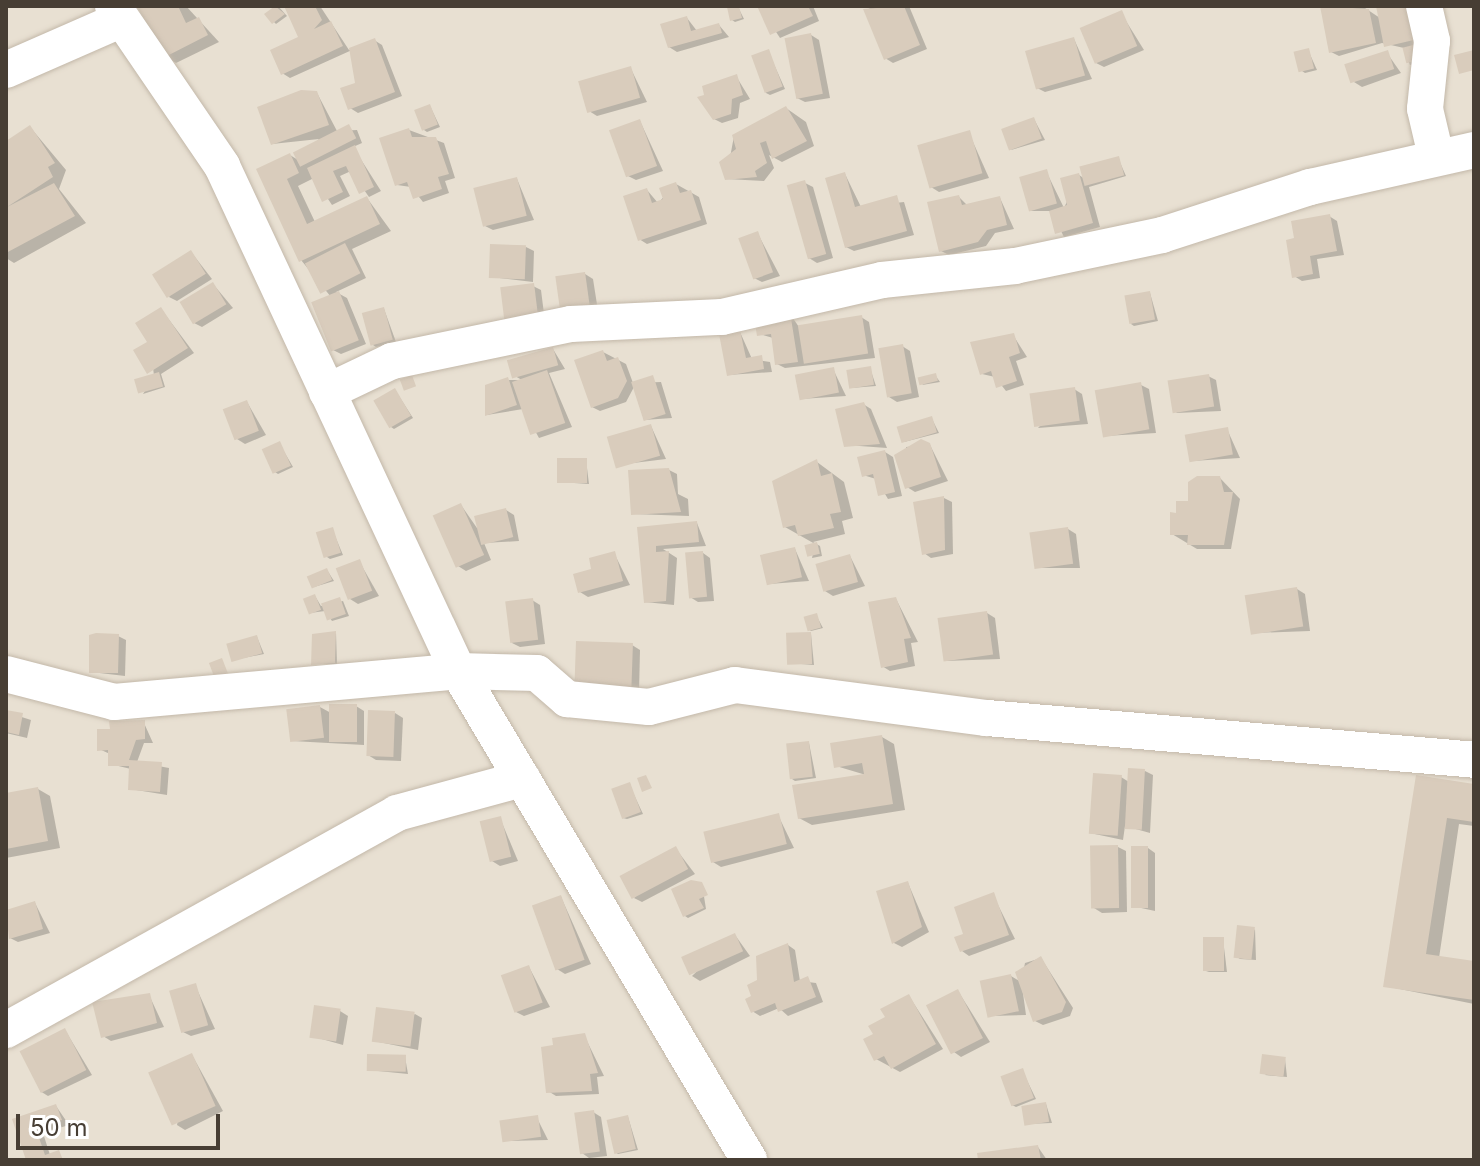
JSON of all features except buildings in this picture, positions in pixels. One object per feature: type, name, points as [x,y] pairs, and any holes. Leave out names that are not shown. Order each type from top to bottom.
[{"type":"street","points":[[1424,6],[1432,41],[1425,109],[1436,156]]},
{"type":"street","points":[[6,70],[116,13],[222,166],[458,671],[749,1160]]},
{"type":"street","points":[[327,392],[392,361],[571,324],[722,317],[882,280],[1015,266],[1162,235],[1436,156],[1474,150]]},
{"type":"street","points":[[6,674],[114,702],[458,671],[537,673],[567,699],[649,707],[735,685],[987,718],[1474,760]]},
{"type":"street","points":[[6,1030],[397,813],[522,779]]},
{"type":"shaded area","points":[[6,6],[1474,6],[1474,1160],[6,1160]]}]
